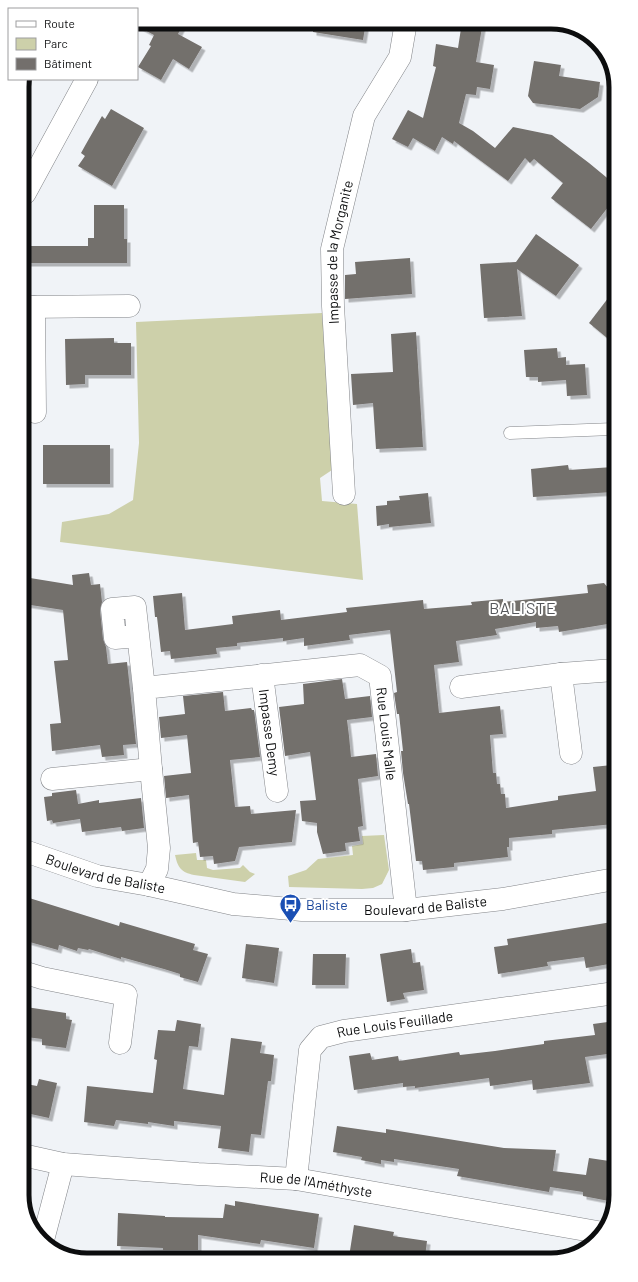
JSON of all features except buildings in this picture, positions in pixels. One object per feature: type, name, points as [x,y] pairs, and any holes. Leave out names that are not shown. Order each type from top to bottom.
[{"type":"street","name":"Impasse de la Morganite","points":[[344,494],[333,306],[332,249],[364,116],[400,57],[405,29]]},
{"type":"street","points":[[29,186],[86,80]]},
{"type":"street","points":[[29,307],[129,306]]},
{"type":"street","points":[[29,322],[35,412]]},
{"type":"street","points":[[138,636],[159,848],[157,869],[149,885]]},
{"type":"street","name":"Rue Louis Malle","points":[[144,688],[360,665],[380,676],[406,910]]},
{"type":"street","points":[[461,687],[561,674],[609,670]]},
{"type":"street","points":[[561,674],[571,753]]},
{"type":"street","name":"Impasse Demy","points":[[262,675],[277,791]]},
{"type":"street","points":[[52,779],[151,769]]},
{"type":"street","name":"Boulevard de Baliste","points":[[29,851],[97,876],[149,885],[233,904],[302,910],[406,910],[503,899],[609,881]]},
{"type":"street","points":[[29,974],[42,978],[126,995],[120,1043]]},
{"type":"street","name":"Rue Louis Feuillade","points":[[296,1179],[310,1050],[321,1036],[344,1031],[609,994]]},
{"type":"street","name":"Rue de l'Améthyste","points":[[29,1156],[63,1164],[198,1174],[296,1179],[591,1237]]},
{"type":"street","points":[[45,1235],[63,1164]]},
{"type":"lane","points":[[510,433],[609,429]]},
{"type":"green space","points":[[322,313],[335,468],[320,478],[322,501],[357,504],[363,580],[60,542],[62,522],[109,514],[133,500],[139,443],[136,322]]},
{"type":"green space","points":[[384,835],[389,870],[382,884],[373,888],[362,889],[289,887],[288,876],[306,870],[318,859],[353,855],[352,846],[363,844],[362,836]]},
{"type":"green space","points":[[196,853],[197,860],[206,860],[207,868],[213,870],[240,868],[243,865],[250,872],[255,874],[245,882],[194,875],[183,871],[177,863],[175,855]]},
{"type":"place","name":"Baliste","points":[[291,924]]},
{"type":"district","name":"BALISTE","points":[[523,608]]}]
